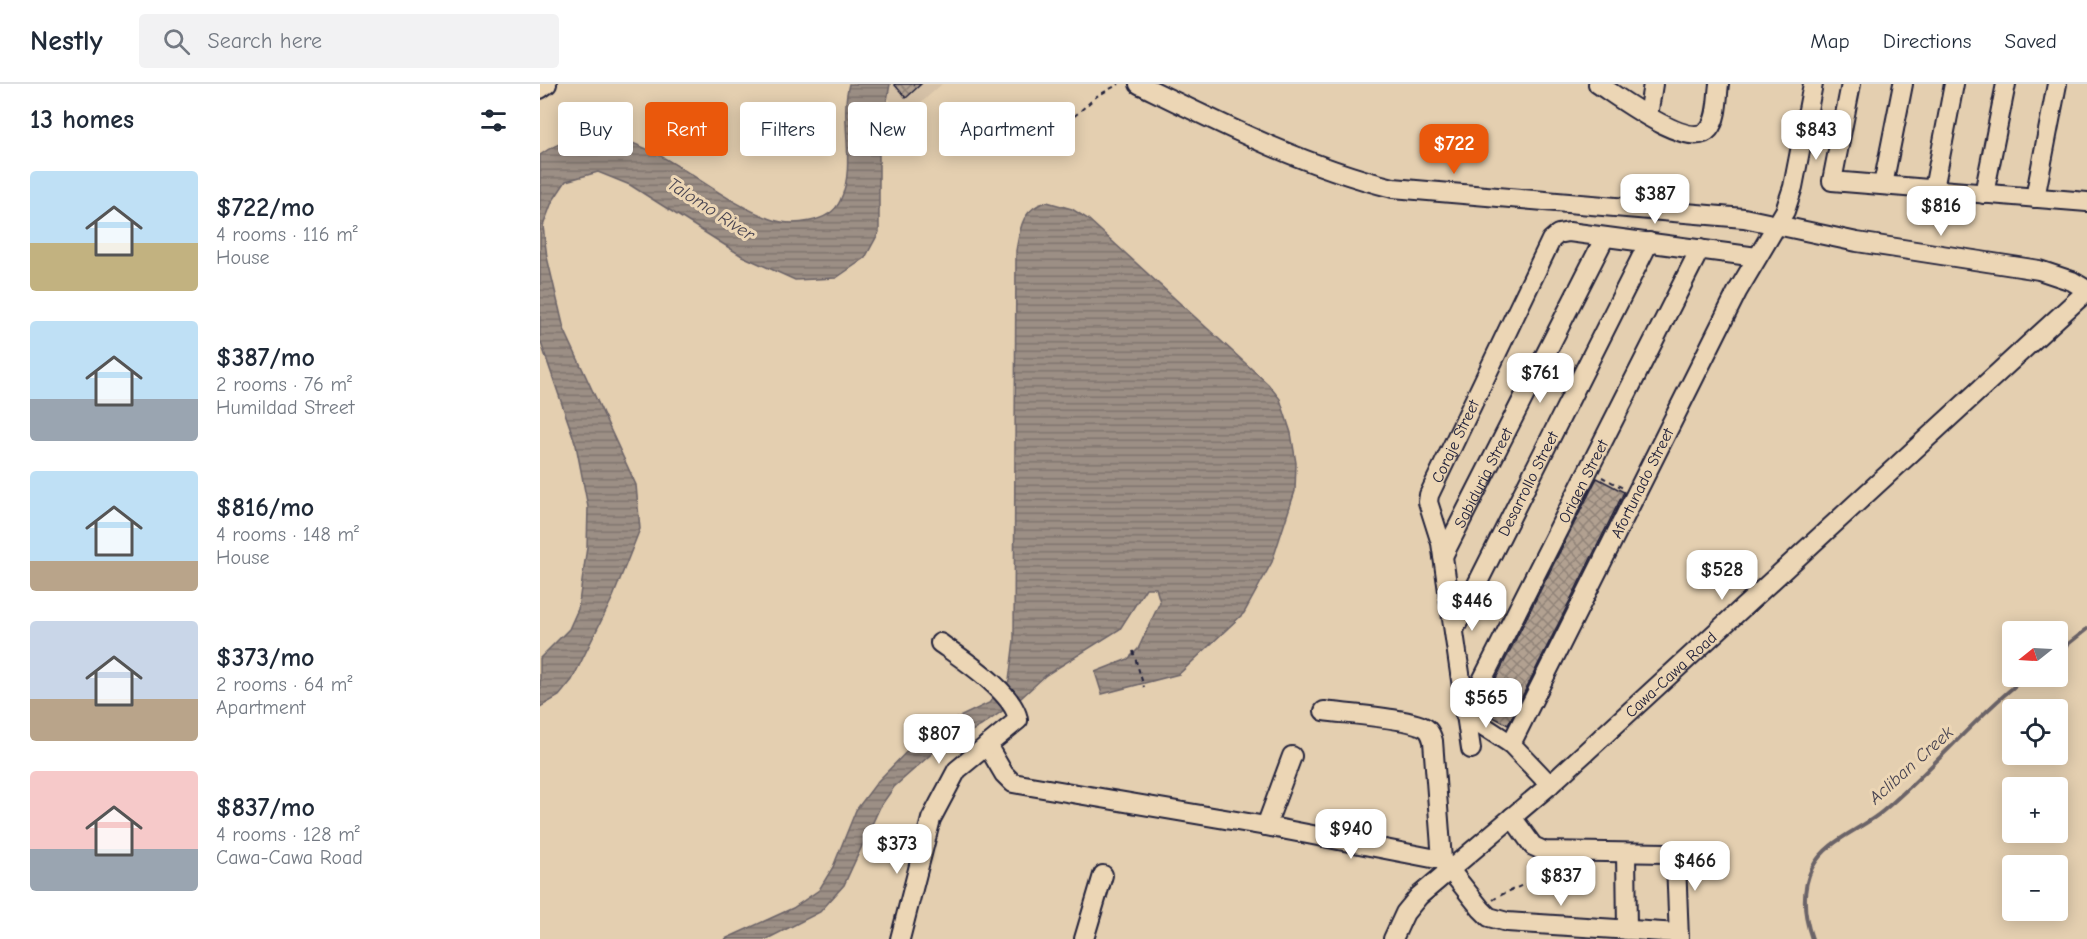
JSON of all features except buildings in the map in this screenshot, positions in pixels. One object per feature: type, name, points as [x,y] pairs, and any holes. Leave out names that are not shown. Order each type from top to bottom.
[{"type":"street","points":[[540,89],[547,84]]},
{"type":"street","points":[[1139,84],[1312,163],[1350,177],[1393,188],[1744,218],[1848,241],[2038,270],[2072,281],[2087,291]]},
{"type":"street","points":[[1598,84],[1648,116],[1686,135],[1701,135],[1713,124],[1719,84]]},
{"type":"street","points":[[1648,116],[1653,84]]},
{"type":"street","name":"Afortunado Street","points":[[1510,744],[1757,257],[1778,224],[1793,187],[1812,84]]},
{"type":"street","points":[[1851,84],[1832,181],[2087,202]]},
{"type":"street","points":[[1883,185],[1902,84]]},
{"type":"street","points":[[1934,189],[1954,84]]},
{"type":"street","points":[[1984,194],[2006,84]]},
{"type":"street","points":[[2035,198],[2057,84]]},
{"type":"street","name":"Coraje Street","points":[[1471,749],[1443,556],[1438,531],[1428,502],[1429,495],[1551,240],[1558,234],[1569,232],[1605,237]]},
{"type":"street","points":[[1605,237],[1757,257]]},
{"type":"street","name":"Sabiduria Street","points":[[1443,556],[1605,237]]},
{"type":"street","name":"Desarrollo Street","points":[[1454,630],[1649,242]]},
{"type":"street","name":"Origen Street","points":[[1466,714],[1700,249]]},
{"type":"street","name":"Cawa-Cawa Road","points":[[1393,939],[1411,905],[1446,864],[1512,818],[1550,785],[2087,291]]},
{"type":"street","points":[[900,939],[931,819],[957,770],[1017,724],[1018,717],[998,689],[940,643]]},
{"type":"street","points":[[1324,711],[1412,722],[1426,728],[1430,733],[1434,752],[1446,864],[1481,909],[1497,920],[1678,936],[1676,862],[1673,856],[1667,853],[1549,851],[1533,846],[1512,818]]},
{"type":"street","points":[[1466,714],[1510,744],[1550,785]]},
{"type":"street","points":[[987,745],[1004,774],[1013,783],[1266,826],[1446,864]]},
{"type":"street","points":[[1266,826],[1292,756]]},
{"type":"street","points":[[1626,853],[1627,930]]},
{"type":"street","points":[[1084,939],[1103,875]]},
{"type":"path","points":[[1075,116],[1097,96],[1119,84]]},
{"type":"path","points":[[1588,471],[1636,495]]},
{"type":"path","points":[[1133,651],[1144,687]]},
{"type":"path","points":[[1481,909],[1502,893],[1543,873],[1549,851]]},
{"type":"shaded area","points":[[890,84],[942,84],[922,102],[891,102],[887,97]]},
{"type":"water","name":"Talomo River","points":[[849,84],[890,84],[887,102],[848,102],[848,156],[879,156],[879,232],[865,258],[836,278],[795,280],[742,256],[630,185],[598,172],[566,181],[552,202],[543,226],[547,257],[564,329],[636,485],[640,529],[613,597],[572,680],[559,696],[540,707],[540,658],[569,629],[578,609],[587,547],[588,507],[576,445],[540,340],[540,155],[558,145],[558,156],[633,156],[633,144],[645,149],[645,156],[660,156],[751,210],[771,219],[799,223],[828,214],[840,201],[845,187],[848,158],[846,98]]},
{"type":"water","points":[[1047,202],[1072,209],[1088,219],[1268,384],[1280,399],[1291,433],[1296,463],[1295,491],[1272,562],[1244,613],[1179,674],[1102,694],[1095,672],[1128,659],[1138,649],[1160,602],[1156,588],[1146,588],[1120,629],[1046,675],[1021,698],[981,726],[937,749],[894,787],[880,807],[844,885],[820,912],[767,939],[725,939],[793,908],[819,890],[833,867],[856,810],[878,781],[916,742],[951,721],[989,703],[1009,681],[1014,640],[1016,251],[1021,227],[1027,214]]},
{"type":"waterway","name":"Acliban Creek","points":[[2068,644],[2087,629]]},
{"type":"waterway","name":"Acliban Creek","points":[[1812,939],[1807,921],[1805,895],[1812,868],[1818,858],[1835,843],[1883,811],[2014,687]]}]
